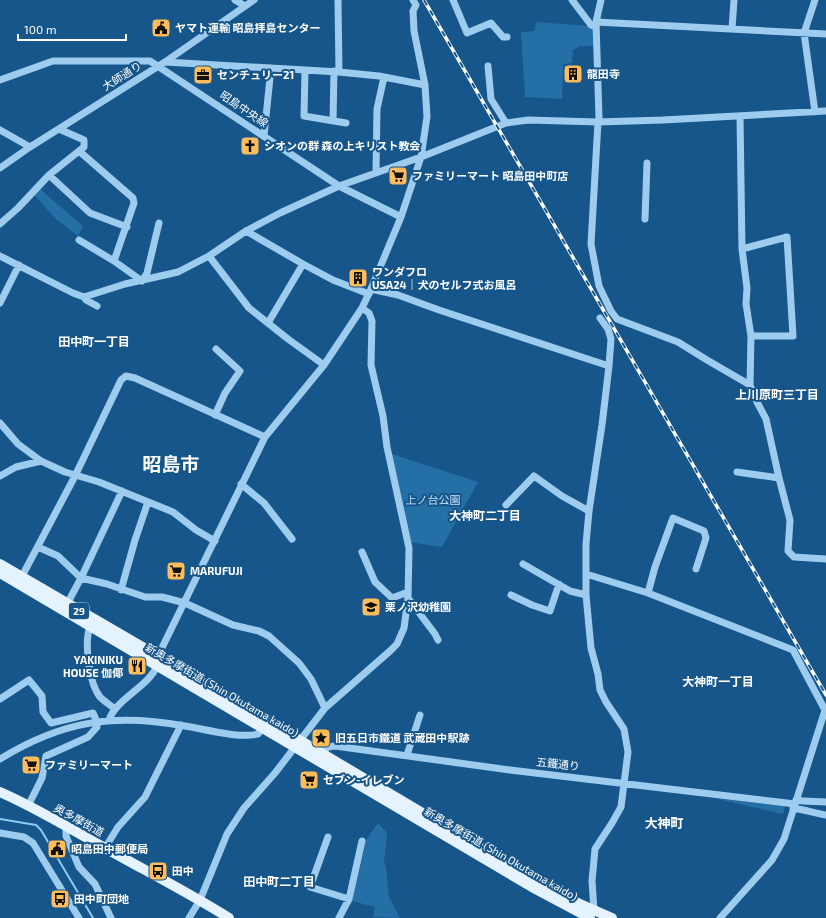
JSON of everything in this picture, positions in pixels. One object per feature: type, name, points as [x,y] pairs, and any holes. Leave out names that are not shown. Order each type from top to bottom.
[{"type":"main road","name":"29","points":[[0,564],[20,581],[67,604],[158,661]]},
{"type":"main road","name":"新奥多摩街道 (Shin Okutama kaido)","points":[[0,573],[20,581],[90,626],[158,661],[532,887],[577,911]]},
{"type":"main road","name":"新奥多摩街道 (Shin Okutama kaido)","points":[[158,661],[263,728],[297,744],[322,753],[504,861],[577,911]]},
{"type":"main road","name":"奥多摩街道","points":[[0,792],[66,825],[200,900],[229,918]]},
{"type":"main road","name":"29","points":[[577,911],[612,918]]},
{"type":"street","points":[[235,0],[245,6]]},
{"type":"street","name":"大師通り","points":[[0,168],[30,147],[165,62],[254,0]]},
{"type":"street","points":[[333,121],[337,72],[338,0]]},
{"type":"street","points":[[109,720],[111,713],[144,682],[158,661],[241,484],[265,437],[324,365],[362,308],[370,292],[401,217],[420,157],[427,117],[425,85],[414,31],[413,11],[416,5],[413,0]]},
{"type":"street","points":[[453,0],[467,32],[492,23],[503,37],[507,37]]},
{"type":"street","points":[[572,0],[591,25],[732,29],[826,34]]},
{"type":"street","points":[[601,0],[596,25],[599,118],[591,244],[599,286],[611,311],[617,319],[678,342],[750,385]]},
{"type":"street","points":[[732,29],[734,0]]},
{"type":"street","points":[[815,112],[804,33],[816,0]]},
{"type":"street","name":"昭島中央線","points":[[0,80],[53,61],[150,61],[339,186],[401,217]]},
{"type":"street","points":[[165,62],[337,72],[384,77],[425,85]]},
{"type":"street","points":[[488,66],[491,99],[506,123]]},
{"type":"street","points":[[264,136],[271,68]]},
{"type":"street","points":[[305,70],[304,116],[346,123]]},
{"type":"street","points":[[376,172],[377,109],[384,77]]},
{"type":"street","points":[[84,297],[126,284],[178,272],[208,256],[246,231],[280,213],[339,186],[420,157],[506,123],[528,120],[598,122],[826,111]]},
{"type":"street","points":[[740,116],[742,249],[747,288],[746,304],[751,336],[750,385],[766,419],[790,520],[788,551],[794,557],[826,559]]},
{"type":"street","points":[[0,224],[50,175],[84,147],[84,140],[60,129]]},
{"type":"street","points":[[0,130],[30,147]]},
{"type":"street","points":[[79,151],[133,198],[134,203],[127,227],[114,261]]},
{"type":"street","points":[[645,219],[649,167]]},
{"type":"street","points":[[50,175],[90,213],[127,227]]},
{"type":"street","points":[[142,281],[146,273],[159,223]]},
{"type":"street","points":[[246,231],[333,280],[370,292],[398,295],[609,366]]},
{"type":"street","points":[[742,249],[787,237],[793,336],[751,336]]},
{"type":"street","points":[[79,240],[114,261],[142,281]]},
{"type":"street","points":[[0,256],[73,293],[84,297],[86,300],[97,306]]},
{"type":"street","points":[[208,256],[249,308],[324,365]]},
{"type":"street","points":[[268,323],[303,264]]},
{"type":"street","points":[[0,303],[19,265]]},
{"type":"street","points":[[189,918],[200,900],[217,857],[233,824],[244,808],[275,773],[325,708],[397,644],[404,628],[408,595],[409,548],[387,447],[383,416],[371,365],[372,321],[369,313],[362,308]]},
{"type":"street","points":[[592,914],[592,881],[595,849],[621,806],[628,752],[624,729],[600,690],[598,674],[591,648],[586,595],[589,512],[602,425],[611,338],[608,330],[600,318]]},
{"type":"street","points":[[215,415],[225,393],[240,371],[216,349]]},
{"type":"street","points":[[20,581],[75,476],[121,380],[126,376],[135,378],[265,437]]},
{"type":"street","points":[[0,423],[18,444],[40,461],[75,476],[99,482],[173,512],[196,530],[215,541]]},
{"type":"street","points":[[0,476],[16,467],[40,461]]},
{"type":"street","points":[[738,472],[779,478]]},
{"type":"street","points":[[506,505],[534,476],[562,496],[589,512]]},
{"type":"street","points":[[241,484],[264,503],[292,539]]},
{"type":"street","points":[[67,604],[81,578],[122,491]]},
{"type":"street","points":[[121,590],[135,540],[148,502]]},
{"type":"street","points":[[648,592],[655,567],[673,518],[704,531],[706,538],[696,569]]},
{"type":"street","points":[[38,547],[58,556],[81,578],[106,584],[145,597],[162,597],[185,603],[233,625],[259,631],[269,636],[288,652],[307,673],[325,708]]},
{"type":"street","points":[[362,552],[375,582],[392,598],[408,595]]},
{"type":"street","points":[[523,564],[570,591],[586,595]]},
{"type":"street","points":[[586,574],[648,592],[793,650],[826,709],[784,839],[772,860],[720,918]]},
{"type":"street","points":[[511,595],[532,605],[550,610],[559,584]]},
{"type":"street","points":[[408,595],[438,640]]},
{"type":"street","points":[[90,626],[87,634],[86,647],[93,682],[100,696],[115,709]]},
{"type":"street","points":[[0,699],[29,680],[42,696],[43,712],[51,723],[93,713],[97,722],[97,727],[88,737],[46,756],[42,778],[28,806]]},
{"type":"street","points":[[407,755],[420,715]]},
{"type":"street","points":[[0,759],[19,747],[50,733],[79,725],[109,720],[138,720],[251,735],[258,734],[263,728]]},
{"type":"street","points":[[105,848],[118,827],[145,797],[181,725]]},
{"type":"street","name":"五鐵通り","points":[[322,753],[328,747],[335,746],[510,770],[624,782],[795,804]]},
{"type":"street","points":[[795,804],[816,800],[826,802]]},
{"type":"street","points":[[795,804],[810,813],[826,815]]},
{"type":"street","points":[[66,825],[66,836],[79,867],[95,884],[111,918]]},
{"type":"street","points":[[0,833],[24,837],[33,843],[79,918]]},
{"type":"street","points":[[328,837],[310,887],[349,898]]},
{"type":"street","points":[[339,918],[349,898],[362,841]]},
{"type":"green space","points":[[536,22],[589,26],[595,30],[594,46],[580,46],[573,50],[572,63],[563,64],[562,99],[525,97],[521,32],[534,31]]},
{"type":"green space","points":[[40,189],[83,226],[78,236],[57,220],[34,195]]},
{"type":"green space","name":"上ノ台公園","points":[[392,454],[478,482],[442,547],[409,542]]},
{"type":"green space","points":[[713,798],[785,806],[783,814]]},
{"type":"green space","points":[[378,823],[387,833],[384,863],[386,867],[389,897],[400,918],[373,917],[375,907],[352,901],[366,840]]},
{"type":"waterway","points":[[0,819],[36,825],[41,830],[93,918]]},
{"type":"railway","points":[[424,0],[826,695]]},
{"type":"place","name":"ヤマト運輸 昭島拝島センター","points":[[161,28]]},
{"type":"place","name":"龍田寺","points":[[573,74]]},
{"type":"place","name":"センチュリー21","points":[[203,75]]},
{"type":"place","name":"シオンの群 森の上キリスト教会","points":[[250,146]]},
{"type":"place","name":"ファミリーマート 昭島田中町店","points":[[398,176]]},
{"type":"place","name":"ワンダフロ USA24｜犬のセルフ式お風呂","points":[[358,278]]},
{"type":"place","name":"MARUFUJI","points":[[176,571]]},
{"type":"place","name":"栗ノ沢幼稚園","points":[[371,607]]},
{"type":"place","name":"YAKINIKU HOUSE 伽倻","points":[[137,666]]},
{"type":"place","name":"旧五日市鐵道 武蔵田中駅跡","points":[[321,738]]},
{"type":"place","name":"ファミリーマート","points":[[31,765]]},
{"type":"place","name":"セブン-イレブン","points":[[309,780]]},
{"type":"place","name":"昭島田中郵便局","points":[[57,849]]},
{"type":"place","name":"田中","points":[[158,871]]},
{"type":"place","name":"田中町団地","points":[[60,899]]},
{"type":"district","name":"田中町一丁目","points":[[94,342]]},
{"type":"district","name":"上川原町三丁目","points":[[777,395]]},
{"type":"district","name":"昭島市","points":[[171,464]]},
{"type":"district","name":"大神町二丁目","points":[[485,516]]},
{"type":"district","name":"大神町一丁目","points":[[718,682]]},
{"type":"district","name":"大神町","points":[[664,823]]},
{"type":"district","name":"田中町二丁目","points":[[279,882]]}]
